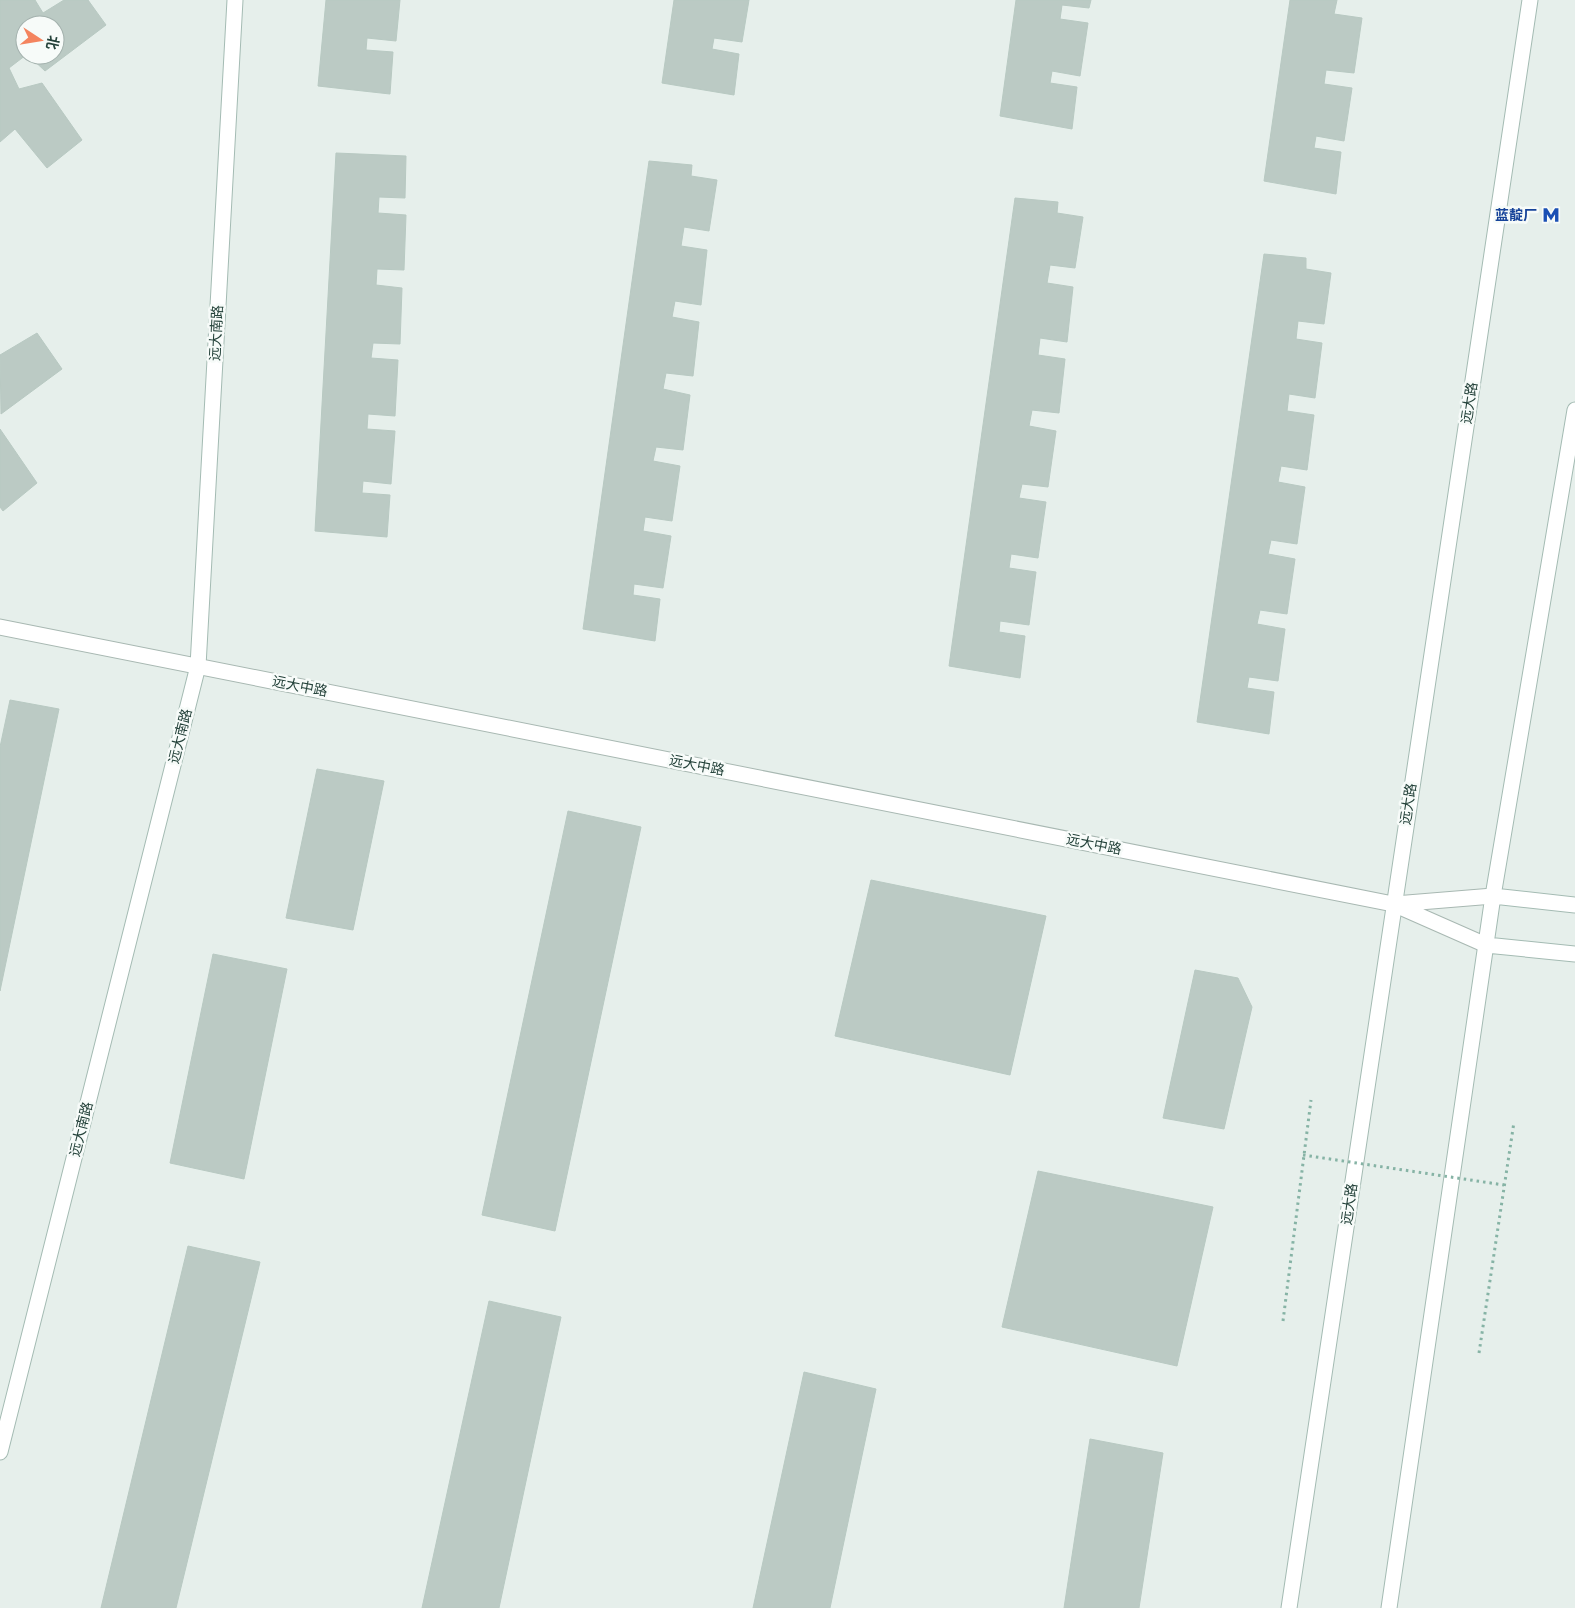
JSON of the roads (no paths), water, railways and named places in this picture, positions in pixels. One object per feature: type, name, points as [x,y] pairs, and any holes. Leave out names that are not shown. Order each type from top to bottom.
[{"type":"street","name":"远大南路","points":[[0,1452],[198,666],[235,0]]},
{"type":"street","name":"远大路","points":[[1289,1608],[1530,0]]},
{"type":"street","points":[[1389,1608],[1493,896],[1575,410]]},
{"type":"street","name":"远大中路","points":[[0,627],[1394,904]]},
{"type":"street","points":[[1394,904],[1493,896],[1575,905]]},
{"type":"street","points":[[1394,904],[1486,945],[1575,954]]},
{"type":"place","name":"蓝靛厂","points":[[1551,215]]}]
